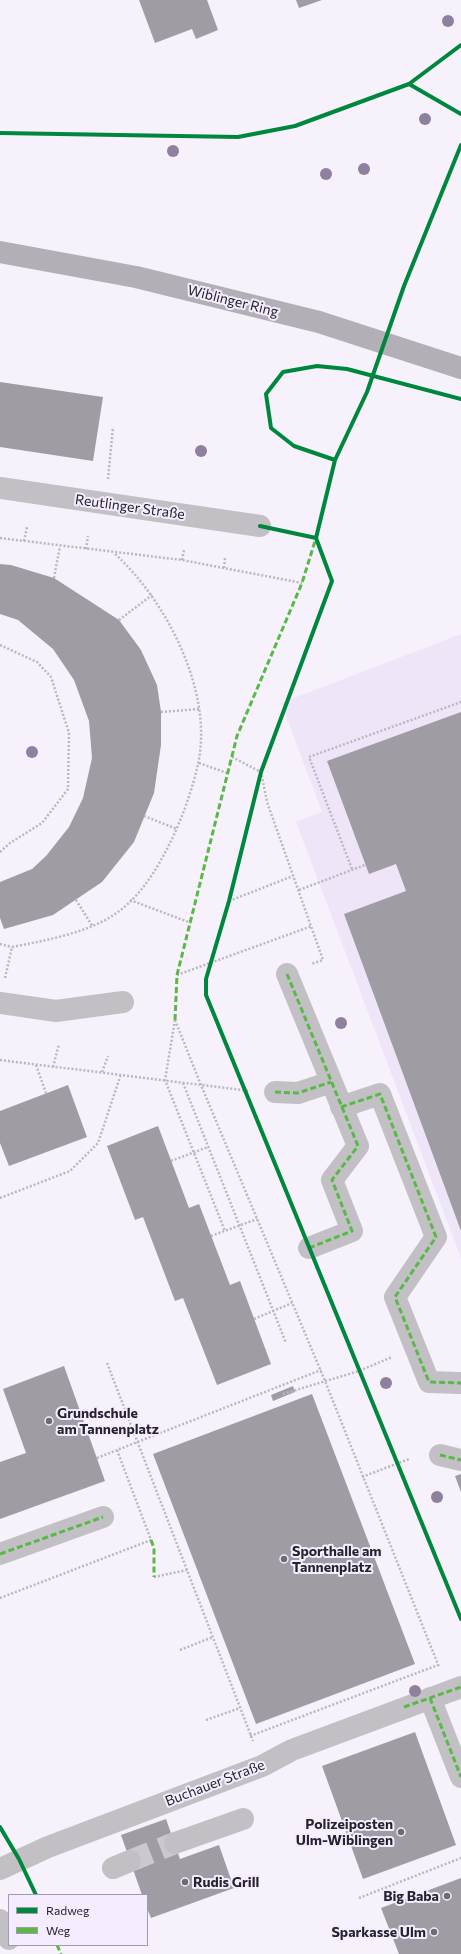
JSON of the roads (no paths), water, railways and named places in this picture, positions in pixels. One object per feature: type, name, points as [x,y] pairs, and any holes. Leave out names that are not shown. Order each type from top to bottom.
[{"type":"main road","name":"Wiblinger Ring","points":[[0,252],[136,277],[319,322],[461,368]]},
{"type":"street","name":"Reutlinger Straße","points":[[0,488],[260,526]]},
{"type":"street","points":[[287,974],[358,1146],[332,1180],[352,1231],[309,1248]]},
{"type":"street","points":[[2,994],[56,1011],[123,1002]]},
{"type":"street","points":[[275,1092],[298,1093],[331,1082]]},
{"type":"street","points":[[341,1107],[380,1094],[436,1237],[395,1297],[429,1382],[461,1383]]},
{"type":"street","points":[[0,1554],[103,1517]]},
{"type":"street","points":[[447,1692],[461,1777]]},
{"type":"street","name":"Buchauer Straße","points":[[0,1869],[48,1847],[262,1766],[292,1750],[447,1692]]},
{"type":"street","points":[[175,1844],[243,1819]]},
{"type":"street","points":[[0,1920],[8,1937]]},
{"type":"tunnel","points":[[130,1861],[175,1843]]},
{"type":"place","name":"Grundschule am Tannenplatz","points":[[49,1421]]},
{"type":"place","name":"Sporthalle am Tannenplatz","points":[[284,1559]]},
{"type":"place","name":"Polizeiposten Ulm-Wiblingen","points":[[401,1832]]},
{"type":"place","name":"Rudis Grill","points":[[185,1882]]},
{"type":"place","name":"Big Baba","points":[[447,1896]]},
{"type":"place","name":"Sparkasse Ulm","points":[[434,1932]]}]
